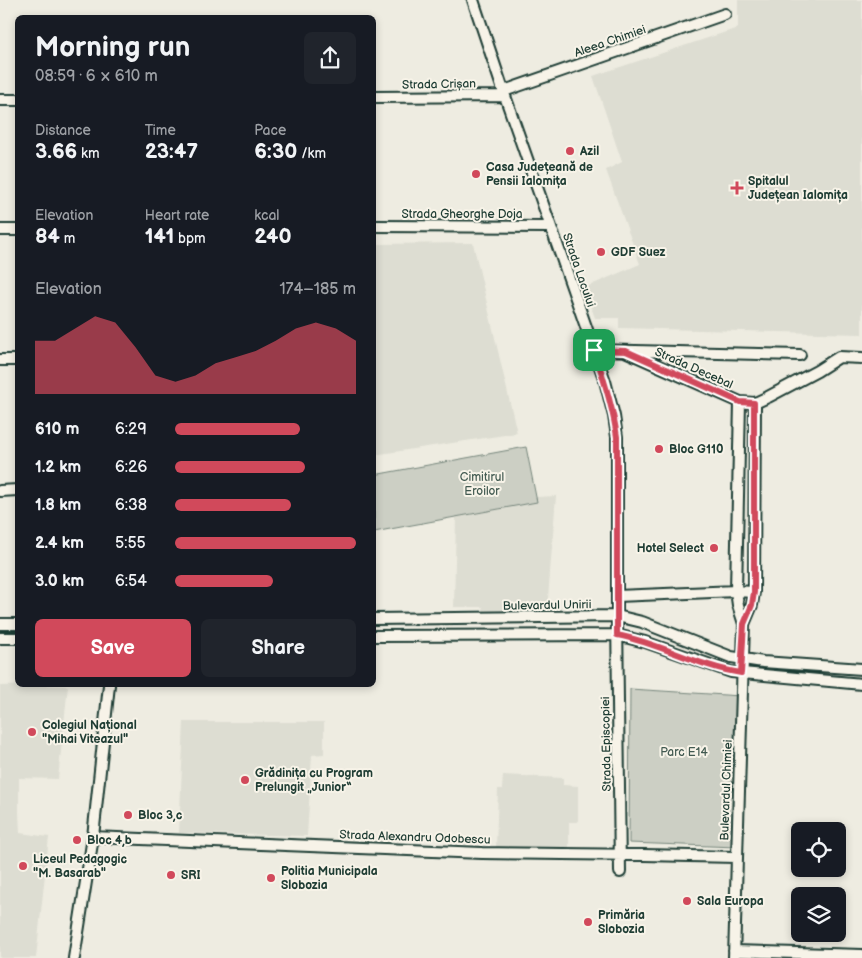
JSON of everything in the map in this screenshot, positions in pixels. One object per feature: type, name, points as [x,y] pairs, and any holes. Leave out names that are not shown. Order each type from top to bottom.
[{"type":"street","name":"Strada Lacului","points":[[473,0],[608,389],[617,437],[617,616]]},
{"type":"street","name":"Aleea Chimiei","points":[[504,93],[725,14]]},
{"type":"street","name":"Strada Crișan","points":[[376,97],[504,93]]},
{"type":"street","points":[[0,100],[15,100]]},
{"type":"street","name":"Strada Gheorghe Doja","points":[[376,226],[551,227]]},
{"type":"street","points":[[0,230],[15,230]]},
{"type":"street","name":"Strada Decebal","points":[[594,350],[800,355]]},
{"type":"street","name":"Strada Decebal","points":[[626,351],[740,402],[754,403],[818,370],[838,357],[862,358]]},
{"type":"street","points":[[0,360],[15,360]]},
{"type":"street","name":"Bulevardul Chimiei","points":[[740,402],[736,591],[744,624]]},
{"type":"street","name":"Bulevardul Chimiei","points":[[734,955],[741,673],[744,624],[752,605],[754,592],[754,403]]},
{"type":"street","points":[[0,491],[15,490]]},
{"type":"street","points":[[617,596],[736,591],[754,592]]},
{"type":"street","name":"Bulevardul Unirii","points":[[376,619],[617,616],[642,622],[724,655],[742,659],[862,669]]},
{"type":"street","name":"Strada Episcopiei","points":[[617,616],[620,872]]},
{"type":"street","points":[[0,624],[15,624]]},
{"type":"street","points":[[376,636],[617,635],[645,642],[723,670],[862,684]]},
{"type":"street","points":[[0,638],[15,638]]},
{"type":"street","points":[[74,958],[93,837],[110,687]]},
{"type":"street","name":"Strada Alexandru Odobescu","points":[[93,837],[482,853],[644,854],[736,857]]},
{"type":"street","points":[[734,955],[862,955]]},
{"type":"shaded area","name":"Spitalul Județean Ialomița","points":[[738,0],[862,0],[862,334],[619,328],[619,318],[595,318],[584,288],[640,264],[606,170],[622,162],[593,76],[738,28]]},
{"type":"shaded area","points":[[473,243],[517,433],[376,455],[376,244]]},
{"type":"shaded area","points":[[556,496],[547,611],[483,614],[483,607],[454,607],[456,517],[537,502],[536,497]]},
{"type":"shaded area","points":[[0,686],[68,687],[58,779],[19,778],[20,833],[49,837],[36,958],[0,958]]},
{"type":"shaded area","points":[[184,722],[324,722],[324,754],[312,755],[307,836],[179,833]]},
{"type":"shaded area","points":[[503,775],[563,778],[563,785],[578,786],[578,822],[569,822],[569,850],[496,848],[498,789],[502,789]]},
{"type":"green space","name":"Cimitirul Eroilor","points":[[526,447],[537,502],[376,532],[376,475]]},
{"type":"green space","name":"Parc E14","points":[[630,689],[741,696],[737,847],[629,843]]},
{"type":"place","name":"Azil","points":[[570,151]]},
{"type":"place","name":"Casa Județeană de Pensii Ialomița","points":[[476,174]]},
{"type":"place","name":"Spitalul Județean Ialomița","points":[[737,188]]},
{"type":"place","name":"GDF Suez","points":[[601,252]]},
{"type":"place","name":"Bloc G110","points":[[659,449]]},
{"type":"place","name":"Hotel Select","points":[[714,548]]},
{"type":"place","name":"Colegiul Național \"Mihai Viteazul\"","points":[[32,732]]},
{"type":"place","name":"Grădinița cu Program Prelungit „Junior“","points":[[245,780]]},
{"type":"place","name":"Bloc 3,c","points":[[128,815]]},
{"type":"place","name":"Bloc 4,b","points":[[77,840]]},
{"type":"place","name":"Liceul Pedagogic \"M. Basarab\"","points":[[23,866]]},
{"type":"place","name":"SRI","points":[[171,875]]},
{"type":"place","name":"Politia Municipala Slobozia","points":[[271,878]]},
{"type":"place","name":"Sala Europa","points":[[687,901]]},
{"type":"place","name":"Primăria Slobozia","points":[[588,922]]},
{"type":"route","points":[[594,350],[626,351],[740,402],[754,403],[754,592],[752,605],[744,624],[741,673],[723,670],[645,642],[617,635],[617,437],[608,389],[594,350]]}]
